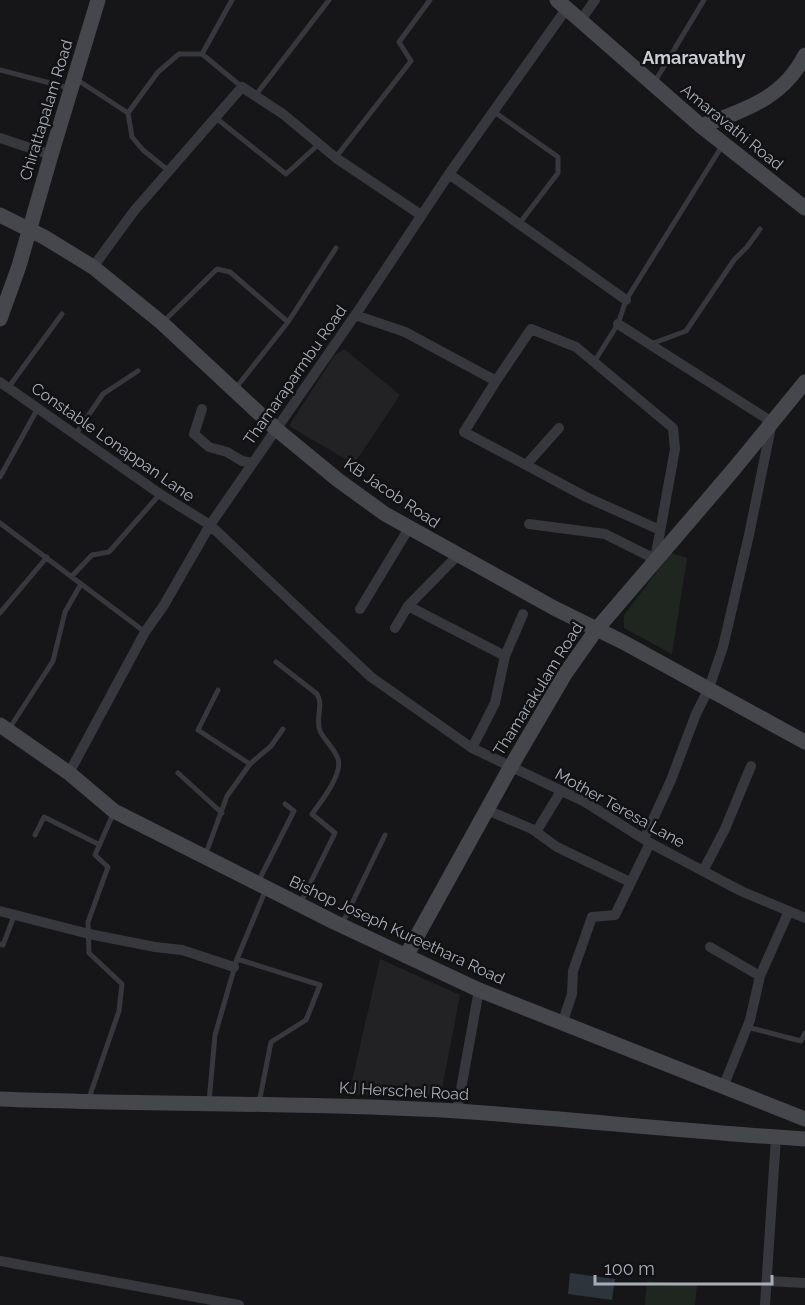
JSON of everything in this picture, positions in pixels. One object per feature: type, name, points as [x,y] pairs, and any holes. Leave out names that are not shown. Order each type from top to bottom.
[{"type":"main road","name":"Chirattapalam Road","points":[[0,319],[30,230],[98,0]]},
{"type":"main road","name":"Amaravathi Road","points":[[562,4],[701,126],[805,208]]},
{"type":"main road","points":[[701,126],[740,112],[767,98],[784,86],[803,65]]},
{"type":"main road","name":"KB Jacob Road","points":[[0,215],[93,267],[162,323],[276,429],[338,480],[385,514],[805,742]]},
{"type":"main road","name":"Thamarakulam Road","points":[[406,956],[565,674],[596,630],[805,382]]},
{"type":"main road","name":"Bishop Joseph Kureethara Road","points":[[4,727],[69,773],[114,811],[204,858],[479,990],[724,1085],[805,1119]]},
{"type":"main road","name":"KJ Herschel Road","points":[[0,1099],[87,1103],[259,1104],[457,1111],[805,1139]]},
{"type":"street","points":[[581,20],[595,0]]},
{"type":"street","name":"Thamaraparmbu Road","points":[[69,773],[145,632],[164,605],[210,525],[493,111],[562,4]]},
{"type":"street","points":[[93,267],[134,211],[242,87],[283,114],[336,158],[422,215]]},
{"type":"street","points":[[0,138],[51,155]]},
{"type":"street","points":[[449,174],[626,300]]},
{"type":"street","points":[[355,315],[405,332],[496,381]]},
{"type":"street","points":[[562,1024],[572,993],[573,971],[592,917],[615,915],[647,841],[696,714],[709,688],[725,636],[772,422],[618,324]]},
{"type":"street","points":[[529,524],[605,534],[655,559],[675,449],[673,428],[576,347],[531,329],[464,432],[586,497],[660,530]]},
{"type":"street","name":"Constable Lonappan Lane","points":[[4,385],[160,494],[210,525]]},
{"type":"street","points":[[202,409],[194,434],[209,447],[252,463]]},
{"type":"street","points":[[526,465],[559,429]]},
{"type":"street","name":"Mother Teresa Lane","points":[[210,525],[371,677],[472,748],[585,802],[647,841],[703,872],[805,918]]},
{"type":"street","points":[[360,609],[409,528]]},
{"type":"street","points":[[395,628],[408,606],[457,555]]},
{"type":"street","points":[[408,606],[505,656]]},
{"type":"street","points":[[472,748],[495,703],[505,656],[522,614]]},
{"type":"street","points":[[703,872],[725,829],[751,766]]},
{"type":"street","points":[[536,832],[561,791]]},
{"type":"street","points":[[487,810],[536,832],[583,861],[630,882]]},
{"type":"street","points":[[0,911],[89,934],[182,950],[235,963]]},
{"type":"street","points":[[724,1085],[747,1027],[759,976],[789,911]]},
{"type":"street","points":[[710,947],[759,976]]},
{"type":"street","points":[[457,1111],[479,990]]},
{"type":"street","points":[[765,1305],[776,1137]]},
{"type":"street","points":[[0,1261],[240,1305]]},
{"type":"street","points":[[767,1281],[805,1283]]},
{"type":"lane","points":[[202,54],[232,0]]},
{"type":"lane","points":[[255,96],[329,0]]},
{"type":"lane","points":[[336,158],[411,61],[399,42],[430,0]]},
{"type":"lane","points":[[653,84],[704,0]]},
{"type":"lane","points":[[169,171],[143,150],[132,137],[128,113],[158,72],[179,54],[202,54],[242,87]]},
{"type":"lane","points":[[0,70],[73,83],[128,113]]},
{"type":"lane","points":[[493,111],[558,157],[558,173],[519,224]]},
{"type":"lane","points":[[216,118],[286,174],[319,144]]},
{"type":"lane","points":[[594,362],[618,324],[626,300],[723,144]]},
{"type":"lane","points":[[650,344],[686,331],[734,260],[760,229]]},
{"type":"lane","points":[[234,390],[288,322],[336,248]]},
{"type":"lane","points":[[162,323],[217,269],[230,272],[288,322]]},
{"type":"lane","points":[[4,385],[62,314]]},
{"type":"lane","points":[[75,435],[103,394],[138,371]]},
{"type":"lane","points":[[0,477],[38,408]]},
{"type":"lane","points":[[72,576],[92,555],[109,552],[160,494]]},
{"type":"lane","points":[[0,523],[145,632]]},
{"type":"lane","points":[[0,613],[47,557]]},
{"type":"lane","points":[[4,727],[53,661],[64,612],[81,584]]},
{"type":"lane","points":[[276,662],[317,694],[320,699],[320,731],[338,759],[339,770],[312,814],[335,833],[301,904]]},
{"type":"lane","points":[[218,690],[198,730],[250,764]]},
{"type":"lane","points":[[204,858],[227,796],[250,764],[272,746],[283,729]]},
{"type":"lane","points":[[178,773],[222,813]]},
{"type":"lane","points":[[208,1105],[215,1035],[235,963],[262,886],[294,811],[285,804]]},
{"type":"lane","points":[[87,1103],[119,1011],[122,984],[89,953],[88,922],[108,867],[95,855],[114,811]]},
{"type":"lane","points":[[35,835],[44,817],[100,845]]},
{"type":"lane","points":[[341,925],[385,836]]},
{"type":"lane","points":[[0,944],[3,945],[14,915]]},
{"type":"lane","points":[[235,963],[320,985],[306,1020],[272,1042],[259,1104]]},
{"type":"lane","points":[[747,1027],[801,1041],[805,1033]]},
{"type":"shaded area","points":[[344,349],[400,395],[354,464],[289,426],[334,356]]},
{"type":"shaded area","points":[[671,553],[687,558],[672,654],[624,628],[624,615]]},
{"type":"shaded area","points":[[380,959],[460,995],[440,1099],[349,1094]]},
{"type":"shaded area","points":[[570,1273],[615,1279],[612,1300],[568,1294]]},
{"type":"shaded area","points":[[647,1281],[697,1285],[695,1305],[645,1305]]},
{"type":"district","name":"Amaravathy","points":[[694,57]]}]
